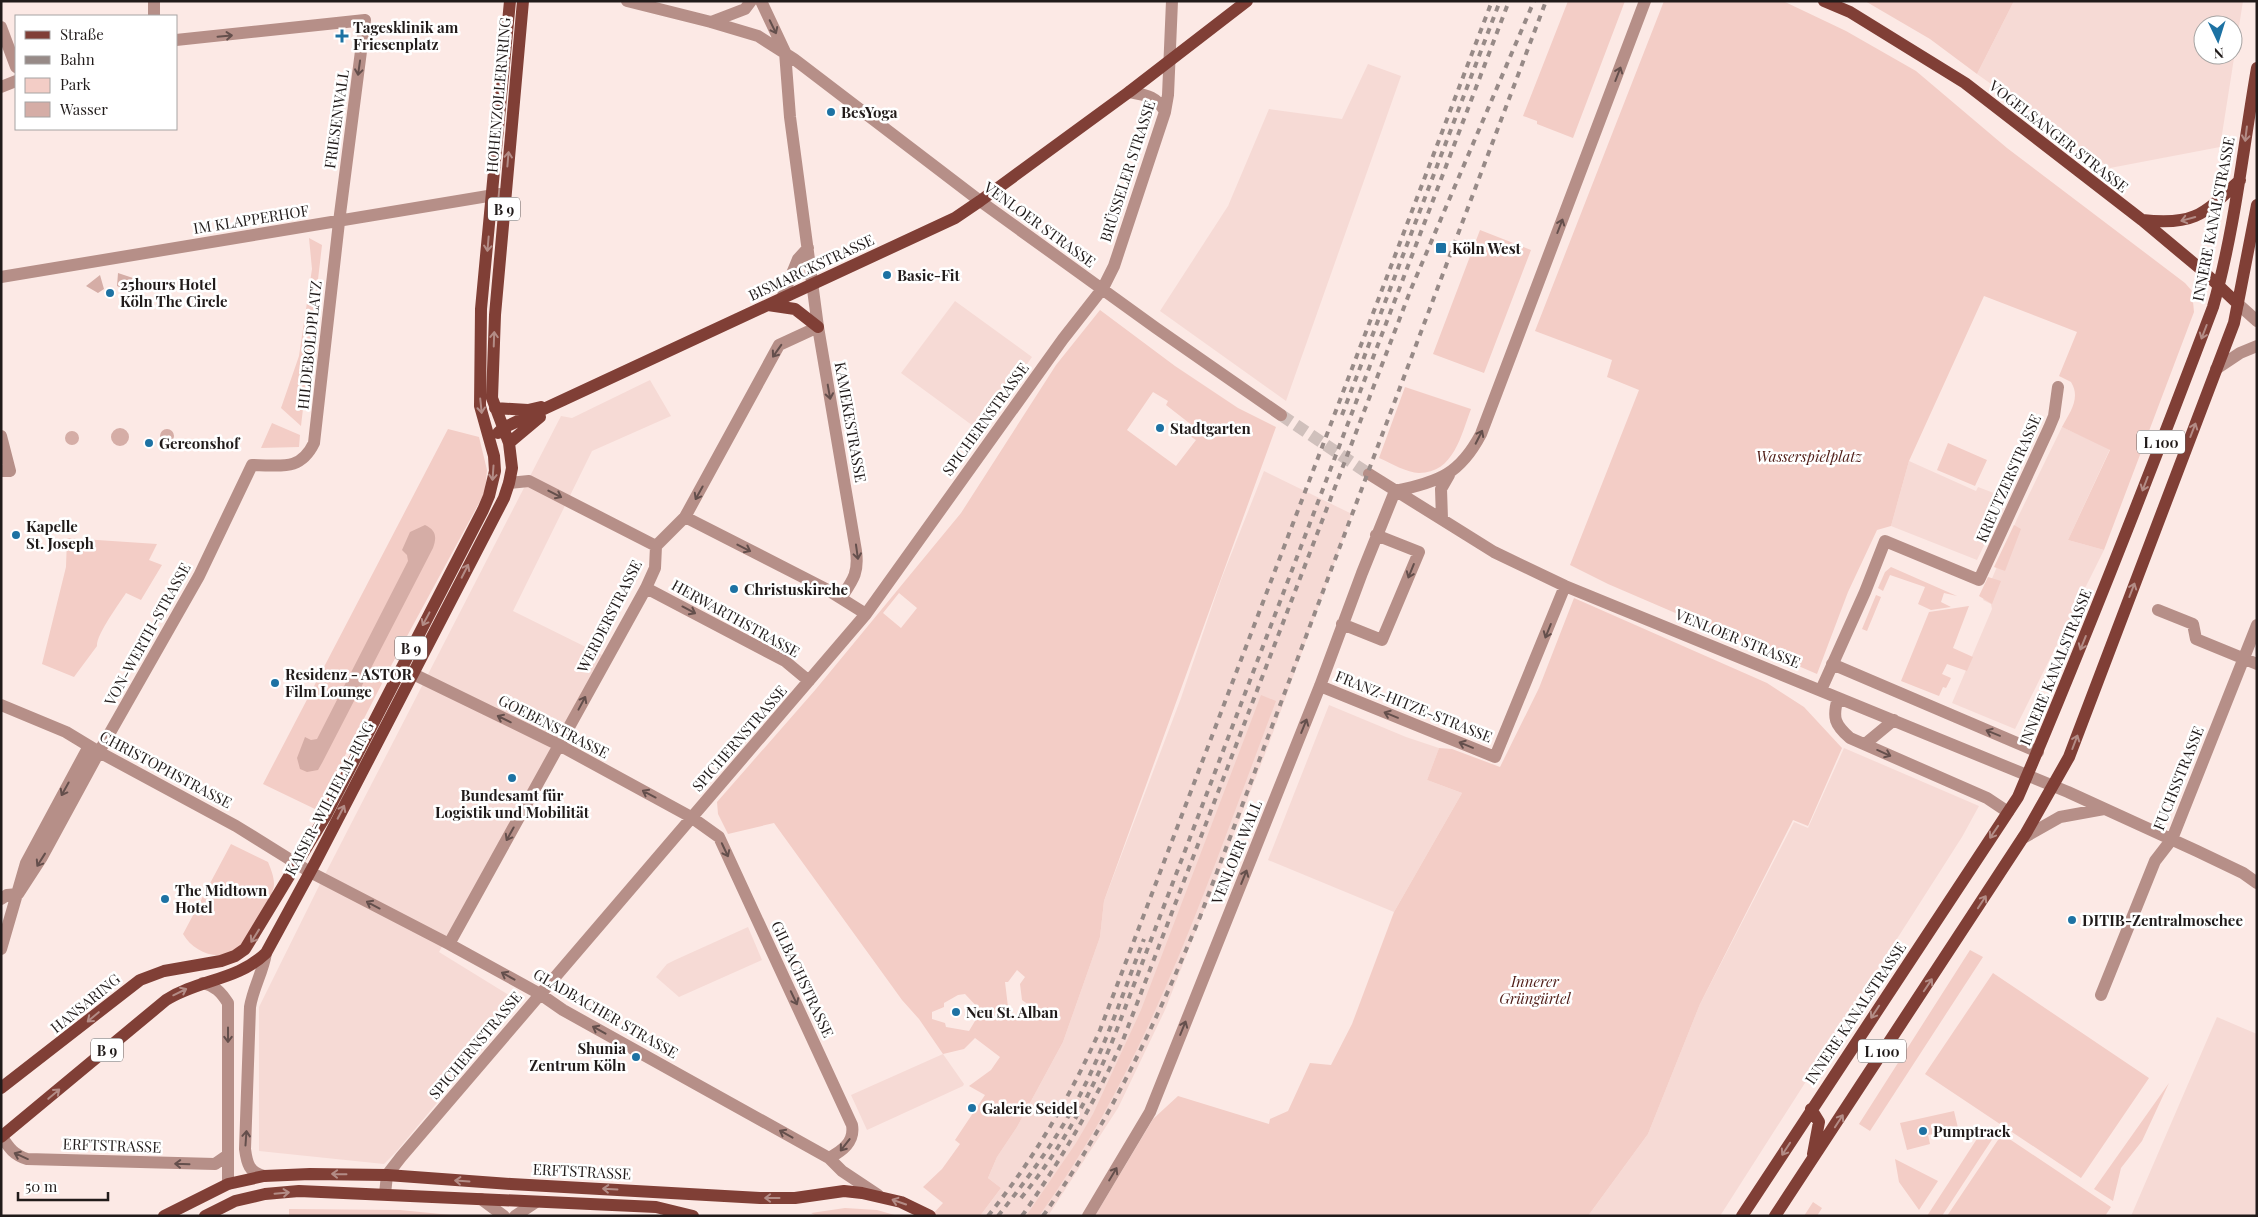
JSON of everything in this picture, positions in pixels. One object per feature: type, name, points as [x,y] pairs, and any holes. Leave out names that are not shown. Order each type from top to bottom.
[{"type":"main road","name":"HOHENZOLLERNRING","points":[[484,426],[480,398],[481,309],[510,1]]},
{"type":"main road","name":"HOHENZOLLERNRING","points":[[503,428],[492,398],[495,315],[523,1]]},
{"type":"main road","name":"BISMARCKSTRASSE","points":[[490,443],[503,428],[955,218],[1129,92],[1247,1]]},
{"type":"main road","name":"VOGELSANGER STRASSE","points":[[1824,1],[1850,12],[1965,83],[2142,220],[2238,304]]},
{"type":"main road","name":"INNERE KANALSTRASSE","points":[[1742,1216],[2008,812],[2018,796],[2038,752],[2101,598],[2202,338],[2219,286],[2240,180],[2257,68]]},
{"type":"main road","points":[[2142,220],[2175,222],[2198,216],[2211,208],[2240,180]]},
{"type":"main road","name":"L 100","points":[[1775,1216],[2023,838],[2054,786],[2072,748],[2234,323],[2257,205]]},
{"type":"main road","points":[[768,305],[795,309],[818,327]]},
{"type":"main road","points":[[495,408],[528,410],[558,403]]},
{"type":"main road","points":[[509,443],[558,403]]},
{"type":"main road","name":"KAISER-WILHELM-RING","points":[[199,964],[228,959],[245,949],[263,923],[296,863],[325,817],[489,496],[495,471],[490,443],[484,426]]},
{"type":"main road","name":"KAISER-WILHELM-RING","points":[[203,983],[238,973],[254,964],[266,953],[310,872],[509,484],[512,468],[509,443],[503,428]]},
{"type":"main road","name":"HANSARING","points":[[1,1088],[140,980],[158,973],[199,964]]},
{"type":"main road","name":"B 9","points":[[2,1137],[166,1000],[179,991],[203,983]]},
{"type":"main road","points":[[1811,1109],[1818,1122],[1811,1161]]},
{"type":"main road","name":"ERFTSTRASSE","points":[[164,1216],[228,1184],[264,1176],[310,1174],[387,1175],[760,1198],[795,1198],[844,1191],[878,1195],[901,1202],[930,1216]]},
{"type":"main road","points":[[205,1216],[234,1202],[265,1194],[299,1191],[656,1207],[693,1216]]},
{"type":"street","points":[[154,1],[154,15]]},
{"type":"street","name":"VENLOER STRASSE","points":[[627,1],[758,36],[785,52],[980,201],[1156,328],[1281,415]]},
{"type":"street","points":[[711,22],[745,9],[751,1]]},
{"type":"street","points":[[761,1],[785,52]]},
{"type":"street","name":"BRÜSSELER STRASSE","points":[[1103,288],[1114,266],[1165,112],[1172,1]]},
{"type":"street","points":[[1442,519],[1441,489],[1449,474],[1471,454],[1482,434],[1645,1]]},
{"type":"street","name":"FRIESENWALL","points":[[178,40],[365,20],[339,222]]},
{"type":"street","points":[[1,26],[15,64]]},
{"type":"street","name":"KAMEKESTRASSE","points":[[785,52],[790,117],[818,327],[858,563],[856,576],[841,598]]},
{"type":"street","points":[[1,87],[15,81]]},
{"type":"street","points":[[1129,92],[1152,96],[1160,103],[1165,112]]},
{"type":"street","name":"IM KLAPPERHOF","points":[[1,277],[505,193]]},
{"type":"street","name":"HILDEBOLDPLATZ","points":[[252,465],[297,464],[305,459],[314,443],[339,222]]},
{"type":"street","points":[[782,298],[798,258],[808,248]]},
{"type":"street","name":"SPICHERNSTRASSE","points":[[387,1175],[866,614],[1063,339],[1103,288]]},
{"type":"street","name":"VOGELSANGER STRASSE","points":[[2238,304],[2257,321]]},
{"type":"street","name":"WERDERSTRASSE","points":[[450,944],[646,588],[655,568],[656,546],[685,517],[779,345],[818,327]]},
{"type":"street","points":[[2216,369],[2240,353],[2257,346]]},
{"type":"street","name":"KREUTZERSTRASSE","points":[[1832,664],[1865,592],[1885,541],[1979,580],[2050,428],[2054,416],[2058,387]]},
{"type":"street","points":[[1,436],[5,471]]},
{"type":"street","name":"VON-WERTH-STRASSE","points":[[1,949],[18,894],[47,849],[94,749],[199,576],[252,465]]},
{"type":"street","name":"VENLOER STRASSE","points":[[1369,474],[1494,552],[1565,586],[2054,786],[2172,839],[2243,873],[2257,883]]},
{"type":"street","points":[[1395,491],[1420,485],[1449,474]]},
{"type":"street","points":[[509,484],[530,481],[656,546]]},
{"type":"street","name":"VENLOER WALL","points":[[1088,1216],[1150,1112],[1320,686],[1376,535],[1395,491]]},
{"type":"street","points":[[685,517],[841,598],[866,614]]},
{"type":"street","points":[[1342,624],[1382,640],[1419,552],[1376,535]]},
{"type":"street","name":"FRANZ-HITZE-STRASSE","points":[[1320,686],[1495,757],[1565,586]]},
{"type":"street","name":"HERWARTHSTRASSE","points":[[646,588],[785,661],[810,680]]},
{"type":"street","points":[[2158,610],[2193,624],[2196,639],[2257,664]]},
{"type":"street","name":"FUCHSSTRASSE","points":[[2100,995],[2155,861],[2172,839],[2257,624]]},
{"type":"street","points":[[1821,690],[1832,664],[2038,752]]},
{"type":"street","name":"GOEBENSTRASSE","points":[[400,668],[559,746],[691,817]]},
{"type":"street","points":[[1838,698],[1835,718],[1838,728],[1850,738],[1987,798],[2008,812]]},
{"type":"street","name":"CHRISTOPHSTRASSE","points":[[1,706],[58,729],[236,826],[310,872]]},
{"type":"street","points":[[1865,744],[1894,720]]},
{"type":"street","points":[[2023,838],[2060,817],[2107,809]]},
{"type":"street","name":"GILBACHSTRASSE","points":[[691,817],[719,836],[852,1125],[853,1134],[847,1146],[829,1158]]},
{"type":"street","name":"GLADBACHER STRASSE","points":[[310,872],[450,944],[540,994],[563,1010],[829,1158],[847,1174],[878,1195]]},
{"type":"street","points":[[1,899],[7,895],[18,894]]},
{"type":"street","points":[[264,1176],[254,1173],[247,1164],[245,1149],[250,1007],[252,996],[264,966],[266,953]]},
{"type":"street","points":[[203,983],[213,986],[222,992],[228,1003],[228,1184]]},
{"type":"street","name":"ERFTSTRASSE","points":[[2,1137],[12,1152],[27,1160],[215,1164],[228,1155]]},
{"type":"street","points":[[386,1194],[387,1175]]},
{"type":"street","points":[[481,1199],[504,1216]]},
{"type":"street","points":[[515,1216],[536,1202]]},
{"type":"shaded area","points":[[2014,1],[2243,1],[2241,15],[2193,15],[2193,65],[2233,65],[2220,147],[2110,168],[1977,74]]},
{"type":"shaded area","points":[[1368,64],[1401,76],[1286,401],[1160,311],[1228,206],[1269,109],[1342,119]]},
{"type":"shaded area","points":[[955,301],[1032,357],[980,431],[901,373]]},
{"type":"shaded area","points":[[650,380],[671,416],[592,451],[513,611],[604,656],[439,952],[512,997],[515,1006],[512,1013],[384,1164],[259,1151],[259,1007],[319,886],[561,416],[572,418]]},
{"type":"shaded area","points":[[2062,427],[2110,449],[2068,540],[2104,550],[2015,729],[1952,703],[1992,609],[1991,604],[1983,600],[2017,519]]},
{"type":"shaded area","points":[[1909,461],[1976,491],[1978,487],[2007,498],[1977,560],[1891,526]]},
{"type":"shaded area","points":[[1264,471],[1352,514],[1267,749],[1165,1010],[1118,1108],[1048,1216],[980,1216],[1001,1188],[988,1178],[997,1157],[1017,1127],[1063,1042],[1100,937],[1104,901],[1181,698],[1221,580]]},
{"type":"shaded area","points":[[1329,705],[1406,737],[1439,748],[1427,780],[1462,793],[1394,912],[1268,860]]},
{"type":"shaded area","points":[[1844,748],[1979,806],[1962,837],[1720,1216],[1588,1216],[1648,1134],[1700,1004],[1794,822],[1808,828]]},
{"type":"shaded area","points":[[748,927],[762,960],[679,997],[656,977],[667,964]]},
{"type":"shaded area","points":[[2217,1017],[2257,1034],[2257,1216],[2131,1216]]},
{"type":"shaded area","points":[[943,1054],[964,1084],[963,1086],[867,1130],[851,1095]]},
{"type":"green space","points":[[1568,1],[1625,1],[1573,138],[1537,124],[1537,121],[1523,116]]},
{"type":"green space","name":"Wasserspielplatz","points":[[1664,1],[1783,1],[1846,31],[1916,71],[2007,148],[2185,283],[2192,291],[2194,312],[2104,550],[2068,540],[2110,450],[2062,427],[2073,405],[2075,394],[2071,382],[2059,376],[2077,332],[1984,296],[1909,461],[1891,526],[1877,530],[1848,592],[1817,674],[1608,584],[1570,565],[1639,390],[1607,377],[1612,360],[1535,331]]},
{"type":"green space","points":[[1865,1],[2014,1],[1977,74],[1930,39]]},
{"type":"green space","points":[[1480,230],[1531,250],[1484,373],[1433,354]]},
{"type":"green space","points":[[309,238],[322,245],[301,426],[281,408],[299,356],[312,269]]},
{"type":"green space","name":"Stadtgarten","points":[[1100,310],[1175,366],[1238,408],[1276,427],[1104,901],[1100,937],[1063,1042],[1017,1127],[997,1157],[988,1178],[1001,1188],[980,1216],[931,1216],[943,1203],[923,1187],[942,1169],[960,1144],[955,1140],[985,1095],[969,1086],[991,1070],[1000,1057],[975,1038],[964,1049],[943,1054],[774,823],[728,834],[718,814],[717,802],[816,689],[961,513],[1056,365]],"holes":[[[1153,392],[1168,401],[1166,405],[1193,426],[1187,434],[1196,440],[1176,466],[1127,430]],[[899,593],[917,608],[901,628],[883,613]],[[1017,970],[1025,977],[1020,984],[1022,1000],[1029,1005],[1020,1018],[1015,1014],[1011,1019],[1003,1013],[1008,1007],[1005,982],[1008,982]],[[965,994],[981,1011],[969,1031],[946,1027],[945,1023],[932,1019],[932,1012],[944,1007],[944,1003],[958,995]]]},
{"type":"green space","points":[[1405,387],[1471,409],[1454,451],[1440,467],[1431,471],[1419,473],[1409,471],[1379,458]]},
{"type":"green space","points":[[272,423],[300,435],[299,447],[261,448]]},
{"type":"green space","points":[[448,429],[479,437],[487,470],[485,492],[392,664],[317,810],[263,784]]},
{"type":"green space","points":[[1948,443],[1987,460],[1975,486],[1937,470]]},
{"type":"green space","points":[[2014,525],[2021,529],[2005,571],[1994,567]]},
{"type":"green space","points":[[67,538],[157,544],[149,560],[162,565],[141,600],[126,593],[104,627],[97,646],[74,677],[42,664],[66,567]]},
{"type":"green space","points":[[1891,567],[1957,596],[1944,593],[1941,602],[1951,607],[1931,610],[1918,604],[1925,587],[1890,575],[1883,591],[1878,588],[1885,572]]},
{"type":"green space","points":[[1988,577],[2001,581],[1992,604],[1979,596]]},
{"type":"green space","points":[[1876,595],[1881,597],[1867,631],[1862,629]]},
{"type":"green space","name":"Innerer Grüngürtel","points":[[1574,598],[1767,683],[1804,707],[1842,748],[1808,826],[1793,820],[1700,1004],[1648,1134],[1588,1216],[1095,1216],[1153,1119],[1178,1096],[1269,1124],[1270,1119],[1288,1111],[1310,1063],[1331,1065],[1352,1024],[1394,912],[1462,793],[1427,780],[1439,748],[1452,749],[1500,767],[1539,688]]},
{"type":"green space","points":[[1969,606],[1953,648],[1973,657],[1967,671],[1947,664],[1942,674],[1951,678],[1946,688],[1943,687],[1939,696],[1901,681],[1929,612]]},
{"type":"green space","points":[[1261,695],[1276,701],[1201,900],[1146,1031],[1114,1095],[1079,1157],[1039,1216],[1026,1216],[1076,1143],[1093,1114],[1141,1010]]},
{"type":"green space","points":[[231,844],[268,862],[273,876],[274,887],[253,930],[243,944],[224,955],[208,954],[194,946],[183,934]]},
{"type":"green space","points":[[1970,950],[1983,957],[1870,1131],[1859,1124]]},
{"type":"green space","points":[[1993,973],[2149,1078],[2081,1178],[1925,1074]]},
{"type":"green space","points":[[2169,1083],[2142,1141],[2121,1168],[2113,1201],[2094,1189]]},
{"type":"green space","name":"Pumptrack","points":[[1954,1111],[1958,1128],[1928,1135],[1930,1144],[1907,1150],[1900,1123]]},
{"type":"green space","points":[[1984,1128],[1995,1135],[1942,1216],[1927,1216]]},
{"type":"green space","points":[[2002,1134],[2111,1207],[2105,1216],[1947,1216]]},
{"type":"green space","points":[[1895,1159],[1938,1181],[1919,1210],[1899,1182]]},
{"type":"green space","points":[[1813,1202],[1822,1208],[1817,1216],[1804,1216]]},
{"type":"green space","points":[[845,1208],[877,1210],[898,1216],[817,1216],[811,1213]]},
{"type":"green space","points":[[289,1209],[400,1210],[461,1216],[289,1216]]},
{"type":"water","points":[[118,273],[133,278],[124,289],[117,286]]},
{"type":"water","points":[[100,275],[104,289],[98,293],[86,286]]},
{"type":"water","points":[[120,428],[126,431],[129,437],[126,443],[120,446],[114,443],[111,437],[114,431]]},
{"type":"water","points":[[167,429],[172,431],[174,436],[172,441],[167,443],[162,441],[160,436],[162,431]]},
{"type":"water","points":[[69,431],[75,431],[79,438],[75,445],[69,445],[65,441],[65,435]]},
{"type":"water","points":[[425,525],[435,534],[433,548],[318,770],[307,772],[300,769],[297,758],[305,737],[311,740],[317,739],[408,561],[407,555],[402,550],[410,532]]},
{"type":"tunnel","points":[[1281,415],[1369,474]]},
{"type":"railway","points":[[988,1216],[1021,1172],[1050,1127],[1100,1030],[1492,1]]},
{"type":"railway","points":[[1342,415],[1500,1]]},
{"type":"railway","points":[[1021,1198],[1036,1179],[1074,1121],[1114,1037],[1509,1]]},
{"type":"railway","points":[[1022,1216],[1077,1130],[1123,1040],[1411,289],[1534,1]]},
{"type":"railway","points":[[1043,1216],[1111,1108],[1149,1033],[1200,917],[1546,1]]},
{"type":"railway","points":[[998,1216],[1041,1158],[1077,1100],[1108,1032],[1144,939]]},
{"type":"place","name":"Tagesklinik am Friesenplatz","points":[[342,36]]},
{"type":"place","name":"BesYoga","points":[[831,112]]},
{"type":"place","name":"Köln West","points":[[1441,248]]},
{"type":"place","name":"Basic-Fit","points":[[887,275]]},
{"type":"place","name":"25hours Hotel Köln The Circle","points":[[110,293]]},
{"type":"place","name":"Stadtgarten","points":[[1160,428]]},
{"type":"place","name":"Gereonshof","points":[[149,443]]},
{"type":"place","name":"Kapelle St. Joseph","points":[[16,535]]},
{"type":"place","name":"Christuskirche","points":[[734,589]]},
{"type":"place","name":"Residenz - ASTOR Film Lounge","points":[[275,683]]},
{"type":"place","name":"Bundesamt für Logistik und Mobilität","points":[[512,778]]},
{"type":"place","name":"The Midtown Hotel","points":[[165,899]]},
{"type":"place","name":"DITIB-Zentralmoschee","points":[[2072,920]]},
{"type":"place","name":"Neu St. Alban","points":[[956,1012]]},
{"type":"place","name":"Shunia Zentrum Köln","points":[[636,1057]]},
{"type":"place","name":"Galerie Seidel","points":[[972,1108]]},
{"type":"place","name":"Pumptrack","points":[[1923,1131]]}]
